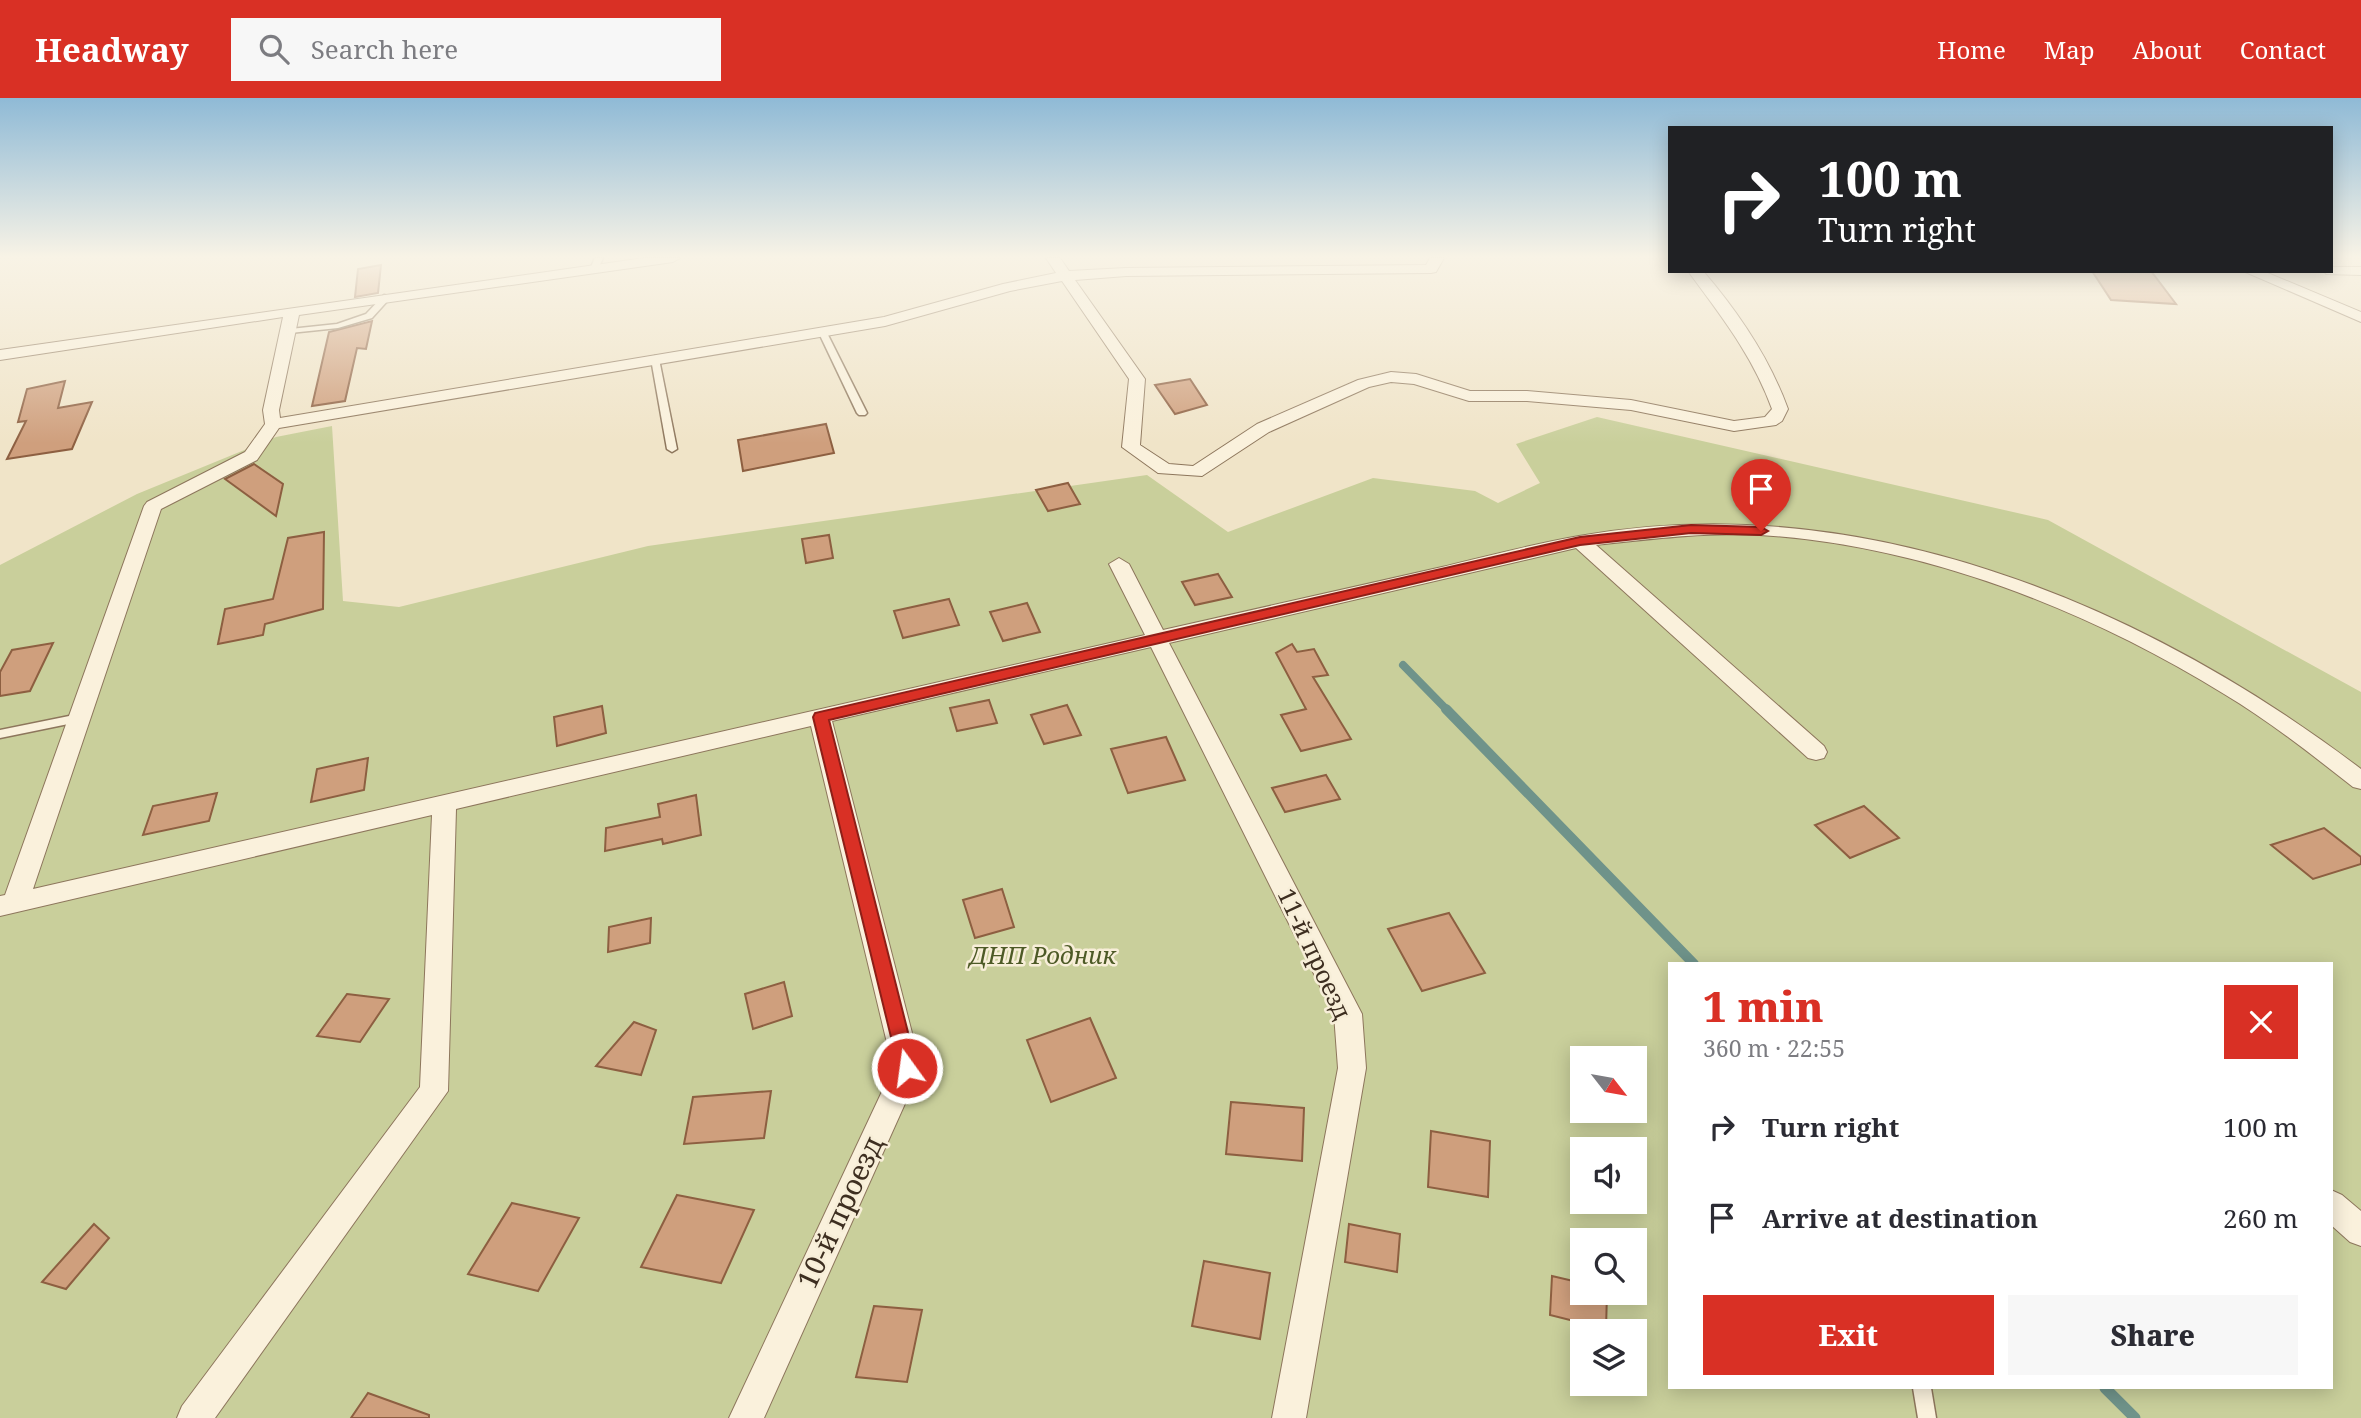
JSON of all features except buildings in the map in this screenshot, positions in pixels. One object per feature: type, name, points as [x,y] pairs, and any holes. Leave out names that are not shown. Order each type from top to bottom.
[{"type":"street","points":[[0,355],[235,320]]},
{"type":"street","points":[[7,905],[79,718],[153,506],[251,456],[273,424],[271,410],[291,320]]},
{"type":"street","points":[[273,424],[890,320]]},
{"type":"street","points":[[1094,320],[1137,379],[1131,447],[1164,469],[1196,472],[1263,428],[1364,383],[1391,377],[1416,379],[1469,396],[1527,396],[1631,405],[1734,426],[1770,421],[1780,409],[1758,360],[1733,320]]},
{"type":"street","points":[[7,905],[1580,541],[1691,529],[1784,532],[1860,544],[1949,564],[2060,601],[2159,648],[2245,696],[2328,753],[2361,780]]},
{"type":"street","points":[[1580,541],[1816,752]]},
{"type":"street","name":"11-й проезд","points":[[1119,564],[1348,1014],[1352,1068],[1289,1418]]},
{"type":"street","name":"10-й проезд","points":[[746,1418],[907,1068],[820,717]]},
{"type":"street","points":[[194,1418],[434,1091],[443,804]]},
{"type":"street","points":[[2333,1207],[2361,1231]]},
{"type":"lane","points":[[290,331],[338,326],[358,320]]},
{"type":"lane","points":[[822,331],[862,412]]},
{"type":"lane","points":[[655,359],[672,449]]},
{"type":"lane","points":[[0,734],[79,718]]},
{"type":"lane","points":[[1922,1389],[1927,1418]]},
{"type":"green space","name":"ДНП Родник","points":[[1597,417],[2048,520],[2361,692],[2361,1418],[0,1418],[0,565],[137,494],[276,437],[332,426],[343,601],[399,607],[648,546],[1147,475],[1228,532],[1373,478],[1475,491],[1498,503],[1540,483],[1516,444]]},
{"type":"waterway","points":[[1403,665],[1448,711]]},
{"type":"waterway","points":[[1446,709],[1692,962]]},
{"type":"waterway","points":[[2106,1389],[2135,1418]]},
{"type":"route","points":[[907,1068],[820,717],[1580,541],[1691,529],[1761,531]]}]
